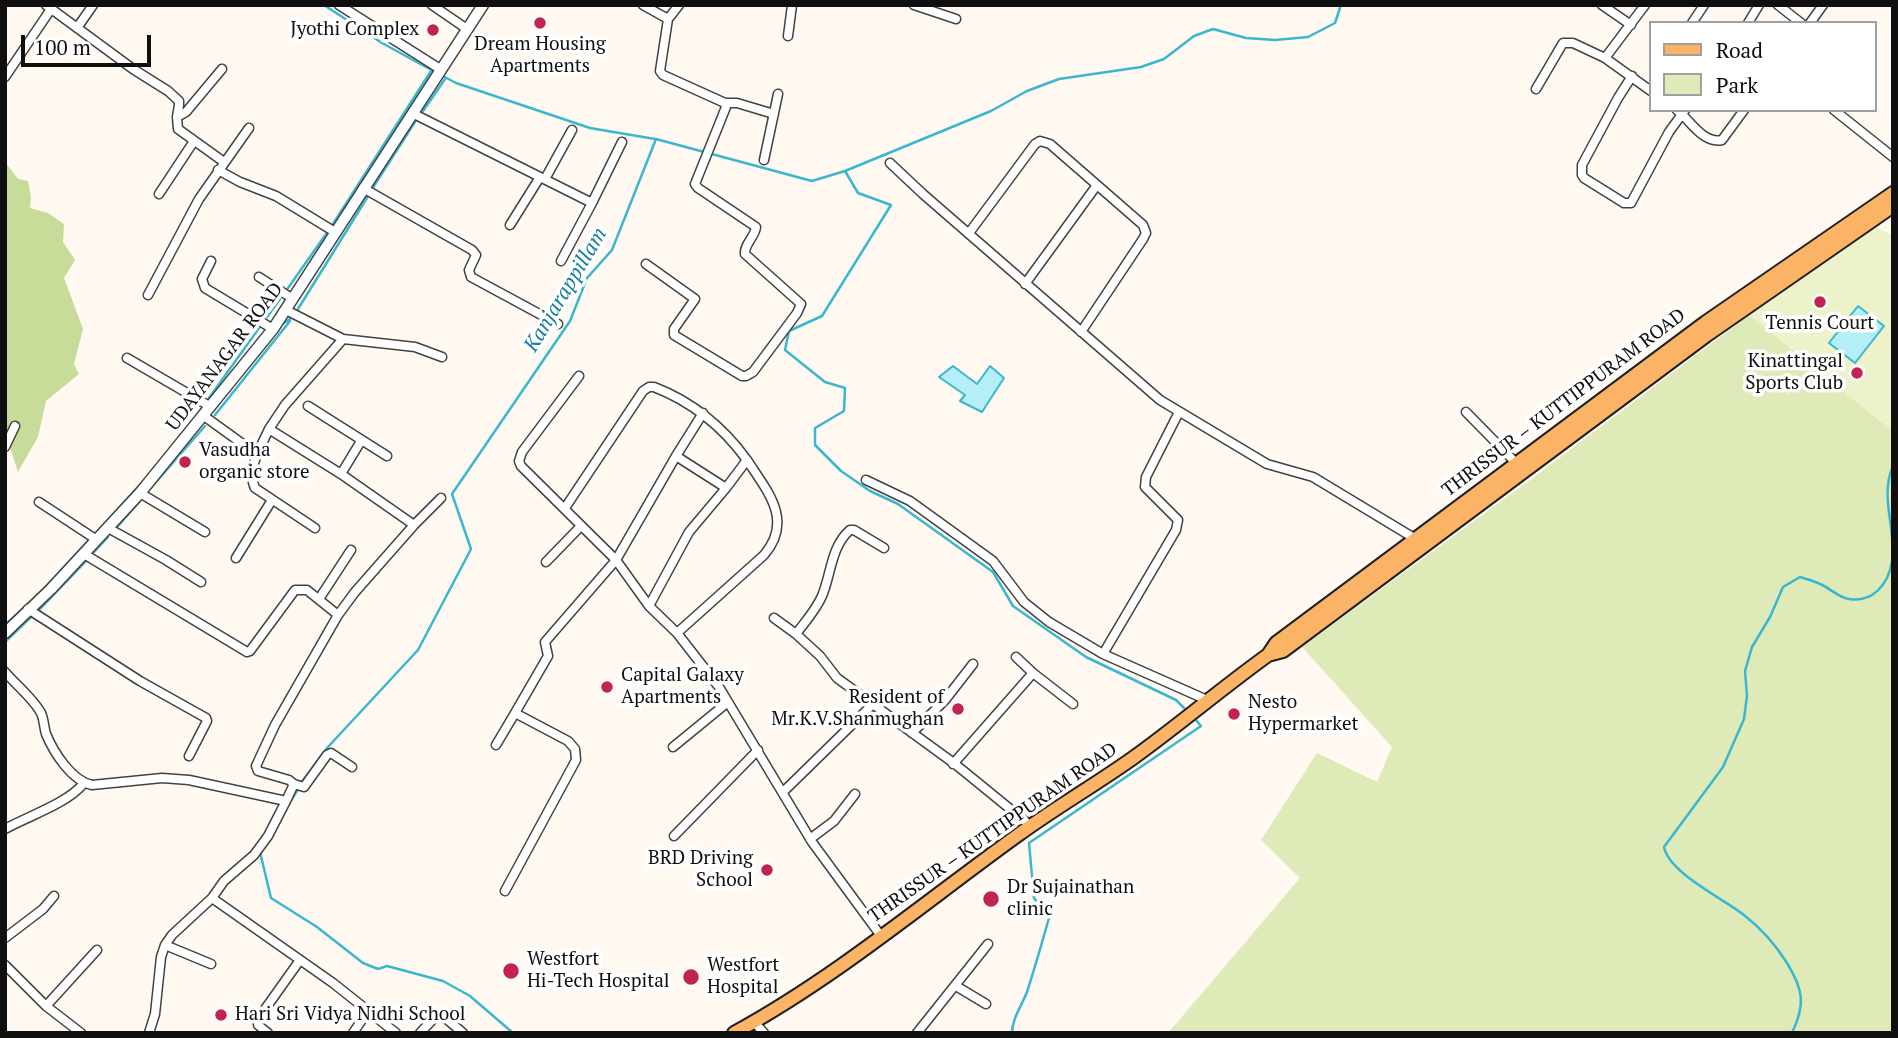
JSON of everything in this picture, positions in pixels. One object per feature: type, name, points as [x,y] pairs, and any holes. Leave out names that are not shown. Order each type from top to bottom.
[{"type":"main road","name":"THRISSUR – KUTTIPPURAM ROAD","points":[[734,1033],[881,936],[1031,826],[1135,756],[1268,655],[1276,643],[1414,538],[1706,322],[1893,193]]},
{"type":"main road","name":"THRISSUR – KUTTIPPURAM ROAD","points":[[1268,655],[1283,651],[1707,335],[1893,206]]},
{"type":"street","points":[[77,27],[93,5]]},
{"type":"street","points":[[339,5],[438,72]]},
{"type":"street","points":[[432,5],[467,29]]},
{"type":"street","name":"UDAYANAGAR ROAD","points":[[5,632],[85,554],[140,493],[273,329],[293,299],[331,229],[363,188],[483,5]]},
{"type":"street","points":[[642,5],[668,19]]},
{"type":"street","points":[[679,5],[668,19],[660,71],[663,75],[725,103],[737,103],[774,114]]},
{"type":"street","points":[[788,36],[792,5]]},
{"type":"street","points":[[914,5],[956,19]]},
{"type":"street","points":[[1602,5],[1631,25]]},
{"type":"street","points":[[1605,58],[1645,5]]},
{"type":"street","points":[[1693,21],[1704,5]]},
{"type":"street","points":[[1749,21],[1759,5]]},
{"type":"street","points":[[1778,5],[1798,21]]},
{"type":"street","points":[[1811,21],[1823,5]]},
{"type":"street","points":[[5,77],[49,7],[174,96],[179,104],[178,129],[240,182],[276,196],[331,229]]},
{"type":"street","points":[[1536,89],[1563,43],[1573,43],[1605,58],[1650,86]]},
{"type":"street","points":[[177,117],[186,112],[222,69]]},
{"type":"street","points":[[1632,76],[1583,165],[1581,175],[1584,178],[1624,203],[1631,203],[1680,112]]},
{"type":"street","points":[[764,160],[778,94]]},
{"type":"street","points":[[646,264],[695,299],[674,329],[674,335],[742,376],[753,372],[802,304],[745,254],[744,250],[755,232],[755,227],[695,184],[726,107],[725,103]]},
{"type":"street","points":[[1682,112],[1706,138],[1714,142],[1723,140],[1743,112]]},
{"type":"street","points":[[1836,112],[1893,158]]},
{"type":"street","points":[[412,113],[592,203]]},
{"type":"street","points":[[148,295],[199,199],[249,128]]},
{"type":"street","points":[[510,225],[572,130]]},
{"type":"street","points":[[159,194],[194,141]]},
{"type":"street","points":[[969,233],[1035,144],[1040,141],[1050,144],[1143,225],[1146,233],[1081,332]]},
{"type":"street","points":[[561,261],[622,142]]},
{"type":"street","points":[[890,163],[1160,400],[1267,464],[1313,477],[1414,538]]},
{"type":"street","points":[[1026,284],[1097,185]]},
{"type":"street","points":[[363,188],[472,250],[476,256],[469,270],[471,277],[558,324]]},
{"type":"street","points":[[211,261],[202,279],[205,288],[273,329]]},
{"type":"street","points":[[259,277],[293,299]]},
{"type":"street","points":[[286,310],[343,339],[415,347],[442,357]]},
{"type":"street","points":[[315,528],[256,488],[252,482],[254,464],[269,429],[285,405],[343,339]]},
{"type":"street","points":[[127,358],[211,407]]},
{"type":"street","points":[[579,376],[522,452],[519,461],[521,466],[616,560],[649,606],[677,633],[728,702],[810,839],[881,936]]},
{"type":"street","points":[[565,508],[640,396],[649,387],[673,394],[703,413],[730,439],[747,460],[775,506],[778,518],[774,542],[764,555],[677,633]]},
{"type":"street","points":[[308,406],[387,456]]},
{"type":"street","points":[[1103,654],[1176,530],[1178,520],[1145,487],[1146,477],[1179,412]]},
{"type":"street","points":[[1466,412],[1516,463]]},
{"type":"street","points":[[496,745],[548,656],[545,642],[616,560],[703,413]]},
{"type":"street","points":[[204,416],[258,455]]},
{"type":"street","points":[[5,447],[15,426]]},
{"type":"street","points":[[269,429],[341,474],[414,525]]},
{"type":"street","points":[[341,474],[361,441]]},
{"type":"street","points":[[676,456],[726,488]]},
{"type":"street","points":[[649,606],[689,532],[747,460]]},
{"type":"street","points":[[866,481],[910,501],[993,561],[1024,601],[1049,622],[1103,654],[1207,700]]},
{"type":"street","points":[[140,493],[205,532]]},
{"type":"street","points":[[298,786],[289,780],[258,771],[256,766],[275,725],[338,615],[363,582],[441,498]]},
{"type":"street","points":[[236,558],[272,500]]},
{"type":"street","points":[[39,502],[97,540]]},
{"type":"street","points":[[546,562],[581,526]]},
{"type":"street","points":[[108,528],[201,582]]},
{"type":"street","points":[[796,634],[822,596],[837,547],[845,533],[854,530],[884,548]]},
{"type":"street","points":[[319,599],[351,550]]},
{"type":"street","points":[[85,554],[247,652],[265,633],[295,590],[304,588],[338,615]]},
{"type":"street","points":[[28,610],[140,681],[206,718],[207,721],[189,756]]},
{"type":"street","points":[[775,618],[820,656],[837,678],[1031,826]]},
{"type":"street","points":[[1016,657],[1073,704]]},
{"type":"street","points":[[912,733],[946,700],[973,664]]},
{"type":"street","points":[[5,672],[41,713],[46,733],[55,750],[68,768],[84,783],[92,785],[176,779],[286,801]]},
{"type":"street","points":[[953,764],[1033,673]]},
{"type":"street","points":[[673,747],[728,702]]},
{"type":"street","points":[[783,792],[872,705]]},
{"type":"street","points":[[505,891],[576,760],[575,749],[568,741],[515,713]]},
{"type":"street","points":[[674,836],[758,750]]},
{"type":"street","points":[[149,1033],[155,1014],[161,957],[172,935],[212,898],[224,881],[254,855],[268,836],[286,801],[327,755],[331,753],[352,767]]},
{"type":"street","points":[[5,830],[65,798],[80,789],[84,783]]},
{"type":"street","points":[[810,839],[834,821],[856,794]]},
{"type":"street","points":[[5,938],[43,909],[54,896]]},
{"type":"street","points":[[212,898],[396,1033]]},
{"type":"street","points":[[917,1033],[989,944]]},
{"type":"street","points":[[165,945],[211,964]]},
{"type":"street","points":[[46,1006],[97,950]]},
{"type":"street","points":[[268,1033],[258,1025],[258,1019],[300,960]]},
{"type":"street","points":[[5,965],[46,1006],[81,1033]]},
{"type":"street","points":[[956,986],[986,1004]]},
{"type":"street","points":[[353,1033],[368,1011]]},
{"type":"street","points":[[420,1033],[438,1014],[463,1033]]},
{"type":"street","points":[[754,1022],[764,1033]]},
{"type":"green space","points":[[5,162],[18,179],[28,181],[30,208],[48,213],[64,224],[63,242],[75,260],[64,278],[83,329],[74,364],[79,374],[46,401],[38,437],[18,472],[5,432]]},
{"type":"green space","name":"Kinattingal Sports Club","points":[[1872,225],[1893,236],[1893,431],[1749,315]]},
{"type":"green space","points":[[1749,315],[1893,431],[1893,1033],[1168,1033],[1300,878],[1261,840],[1317,753],[1377,782],[1392,747],[1302,647]]},
{"type":"water","points":[[1858,306],[1884,326],[1855,363],[1829,343]]},
{"type":"water","points":[[953,366],[977,384],[990,366],[1004,378],[982,412],[960,401],[965,395],[939,377]]},
{"type":"waterway","points":[[324,5],[382,43],[435,72]]},
{"type":"waterway","name":"Kanjarappillam","points":[[301,783],[327,748],[418,650],[471,549],[452,494],[570,321],[587,278],[612,250],[656,139],[812,181],[845,171],[991,111],[1027,91],[1059,79],[1141,67],[1164,59],[1194,36],[1213,29],[1246,38],[1275,40],[1308,37],[1335,23],[1341,5]]},
{"type":"waterway","points":[[288,288],[331,227],[431,71]]},
{"type":"waterway","points":[[441,75],[456,83],[590,128],[655,139]]},
{"type":"waterway","points":[[423,111],[445,79]]},
{"type":"waterway","points":[[372,189],[415,122]]},
{"type":"waterway","points":[[845,171],[858,193],[891,205],[822,316],[789,331],[785,350],[825,382],[845,388],[844,411],[815,428],[815,445],[841,471],[870,491],[898,504],[993,572],[1013,606],[1086,657],[1176,700],[1184,708]]},
{"type":"waterway","points":[[298,309],[370,193]]},
{"type":"waterway","points":[[267,317],[280,299]]},
{"type":"waterway","points":[[284,323],[290,319]]},
{"type":"waterway","points":[[215,415],[290,321]]},
{"type":"waterway","points":[[209,398],[259,328]]},
{"type":"waterway","points":[[196,417],[201,409]]},
{"type":"waterway","points":[[149,490],[205,426]]},
{"type":"waterway","points":[[1792,1033],[1801,997],[1792,972],[1782,956],[1751,920],[1686,876],[1668,857],[1664,847],[1723,767],[1744,719],[1747,696],[1745,671],[1752,647],[1770,617],[1783,587],[1800,577],[1818,583],[1845,598],[1857,600],[1872,595],[1883,585],[1892,562],[1888,490],[1893,466]]},
{"type":"waterway","points":[[97,532],[145,479]]},
{"type":"waterway","points":[[118,526],[140,501]]},
{"type":"waterway","points":[[94,552],[108,537]]},
{"type":"waterway","points":[[5,625],[39,594],[87,542]]},
{"type":"waterway","points":[[40,609],[89,558]]},
{"type":"waterway","points":[[5,642],[33,615]]},
{"type":"waterway","points":[[1012,1033],[1049,918],[1034,898],[1029,843],[1201,726],[1195,719]]},
{"type":"waterway","name":"Kanjarappillam","points":[[289,804],[298,789]]},
{"type":"waterway","points":[[260,852],[271,898],[317,927],[363,963],[378,969],[387,966],[443,981],[470,996],[513,1033]]},
{"type":"place","name":"Dream Housing Apartments","points":[[540,23]]},
{"type":"place","name":"Jyothi Complex","points":[[433,30]]},
{"type":"place","name":"Tennis Court","points":[[1820,302]]},
{"type":"place","name":"Kinattingal Sports Club","points":[[1857,373]]},
{"type":"place","name":"Vasudha organic store","points":[[185,462]]},
{"type":"place","name":"Capital Galaxy Apartments","points":[[607,687]]},
{"type":"place","name":"Resident of Mr.K.V.Shanmughan","points":[[958,709]]},
{"type":"place","name":"Nesto Hypermarket","points":[[1234,714]]},
{"type":"place","name":"BRD Driving School","points":[[767,870]]},
{"type":"place","name":"Dr Sujainathan clinic","points":[[991,899]]},
{"type":"place","name":"Westfort Hi-Tech Hospital","points":[[511,971]]},
{"type":"place","name":"Westfort Hospital","points":[[691,977]]},
{"type":"place","name":"Hari Sri Vidya Nidhi School","points":[[221,1015]]}]
